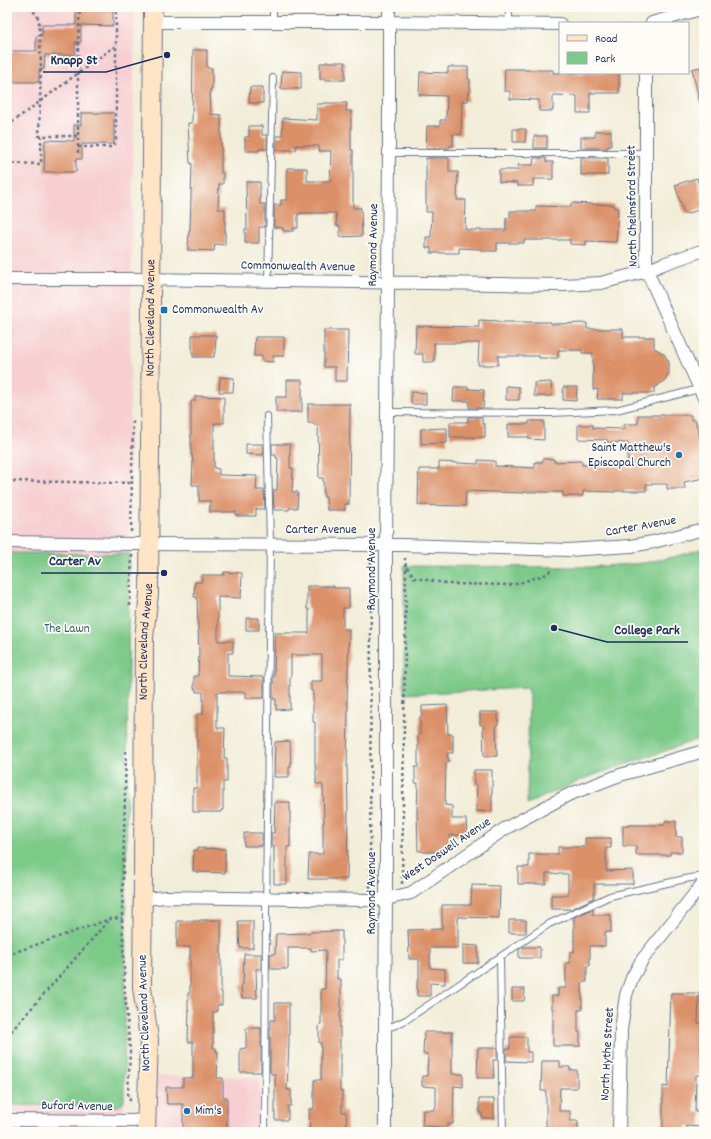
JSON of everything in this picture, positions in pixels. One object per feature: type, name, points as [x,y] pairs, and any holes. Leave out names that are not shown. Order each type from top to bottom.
[{"type":"main road","name":"North Cleveland Avenue","points":[[146,1126],[149,1039],[142,987],[144,637],[149,594],[153,15]]},
{"type":"street","name":"Raymond Avenue","points":[[385,1132],[386,412],[389,7]]},
{"type":"street","points":[[655,22],[704,8]]},
{"type":"street","points":[[153,15],[273,22],[559,24]]},
{"type":"street","name":"North Chelmsford Street","points":[[646,74],[647,271],[702,393]]},
{"type":"street","name":"Commonwealth Avenue","points":[[7,278],[564,285],[601,283],[647,271],[704,250]]},
{"type":"street","name":"Carter Avenue","points":[[7,542],[386,545],[568,550],[631,546],[704,529]]},
{"type":"street","name":"West Doswell Avenue","points":[[143,899],[167,897],[368,900],[386,899],[411,893],[506,828],[568,795],[620,775],[704,751]]},
{"type":"street","name":"North Hythe Street","points":[[619,1132],[621,1030],[626,995],[632,978],[642,960],[704,882]]},
{"type":"street","name":"Buford Avenue","points":[[7,1120],[131,1121],[146,1126]]},
{"type":"lane","points":[[273,7],[273,22]]},
{"type":"lane","points":[[509,7],[509,23]]},
{"type":"lane","points":[[268,281],[273,78]]},
{"type":"lane","points":[[389,153],[646,153]]},
{"type":"lane","points":[[386,412],[552,413],[616,410],[702,393]]},
{"type":"lane","points":[[266,1132],[266,898],[270,544],[268,416]]},
{"type":"lane","points":[[385,1027],[393,1026],[406,1020],[549,924],[610,896],[704,876]]},
{"type":"lane","points":[[500,957],[502,1132]]},
{"type":"path","points":[[7,163],[41,164],[41,136],[39,136],[41,64],[39,21],[37,16],[29,7]]},
{"type":"path","points":[[78,153],[78,42],[80,7]]},
{"type":"path","points":[[78,147],[111,147],[115,144],[116,7]]},
{"type":"path","points":[[7,126],[116,46]]},
{"type":"path","points":[[41,136],[78,136]]},
{"type":"path","points":[[7,481],[132,483]]},
{"type":"path","points":[[371,557],[370,890],[372,891]]},
{"type":"path","points":[[402,886],[405,558]]},
{"type":"path","points":[[406,566],[415,578],[451,584],[513,585],[547,574],[552,568]]},
{"type":"path","points":[[7,955],[110,919],[122,918]]},
{"type":"path","points":[[7,1036],[110,919]]},
{"type":"shaded area","points":[[7,7],[135,7],[124,1132],[7,1132]]},
{"type":"shaded area","points":[[156,1076],[260,1077],[259,1132],[154,1132]]},
{"type":"green space","points":[[704,548],[704,737],[588,777],[527,804],[529,688],[404,694],[404,566],[590,567],[644,563],[677,556]]},
{"type":"green space","name":"The Lawn","points":[[7,553],[129,554],[124,1102],[119,1106],[7,1105]]},
{"type":"building","points":[[113,7],[113,26],[81,25],[81,42],[75,42],[75,55],[45,55],[44,69],[39,69],[39,82],[7,82],[7,51],[36,51],[36,36],[42,36],[42,25],[76,25],[76,8]]},
{"type":"building","points":[[193,50],[207,50],[207,68],[212,68],[212,89],[210,89],[211,114],[221,115],[221,173],[223,173],[223,184],[219,184],[218,209],[225,209],[225,245],[215,244],[214,251],[188,250],[192,163],[190,163],[188,123],[192,123]]},
{"type":"building","points":[[345,62],[345,80],[320,79],[320,63]]},
{"type":"building","points":[[704,66],[704,102],[700,103],[692,69]]},
{"type":"building","points":[[448,67],[468,67],[470,93],[468,93],[468,101],[462,101],[461,135],[453,134],[453,146],[450,146],[449,148],[426,148],[427,126],[440,126],[440,120],[446,120],[447,96],[419,95],[420,72],[448,73]]},
{"type":"building","points":[[505,69],[553,70],[553,73],[559,74],[619,74],[619,93],[590,93],[590,113],[577,113],[577,96],[553,95],[553,111],[539,111],[539,100],[510,99],[510,91],[504,91]]},
{"type":"building","points":[[282,71],[301,72],[301,89],[281,89]]},
{"type":"building","points":[[250,87],[263,87],[263,103],[249,103]]},
{"type":"building","points":[[347,103],[346,111],[351,111],[353,208],[361,208],[362,236],[340,237],[340,226],[337,226],[336,213],[300,213],[298,214],[298,228],[293,228],[293,231],[283,231],[283,228],[274,227],[274,205],[281,205],[281,200],[287,200],[287,168],[307,168],[307,181],[330,181],[331,151],[319,151],[319,146],[296,145],[296,150],[276,150],[276,136],[282,136],[283,118],[317,120],[317,104]]},
{"type":"building","points":[[81,113],[114,113],[114,144],[82,144],[82,159],[76,159],[76,172],[44,172],[45,140],[74,141],[74,125],[81,125]]},
{"type":"building","points":[[249,126],[262,126],[262,135],[267,135],[267,149],[259,149],[259,151],[245,151],[245,137],[249,137]]},
{"type":"building","points":[[513,129],[526,129],[525,142],[513,142]]},
{"type":"building","points":[[595,131],[611,131],[611,146],[608,146],[608,148],[581,148],[581,137],[595,137]]},
{"type":"building","points":[[534,136],[547,136],[547,148],[534,148]]},
{"type":"building","points":[[426,158],[449,158],[449,172],[458,172],[457,200],[466,200],[465,229],[467,230],[506,230],[506,218],[510,218],[510,211],[536,211],[536,206],[571,207],[571,203],[614,205],[614,208],[618,208],[616,242],[586,241],[586,245],[570,244],[570,240],[524,240],[524,243],[497,243],[497,251],[481,251],[481,249],[459,248],[459,253],[431,253],[431,248],[426,248],[426,237],[431,237],[432,212],[426,212]]},
{"type":"building","points":[[534,158],[546,158],[546,162],[553,162],[553,179],[533,179],[533,186],[517,186],[517,183],[499,182],[499,170],[518,170],[518,165],[533,165]]},
{"type":"building","points":[[581,158],[608,158],[608,175],[581,175]]},
{"type":"building","points":[[697,178],[704,207],[687,214],[684,213],[675,185]]},
{"type":"building","points":[[246,182],[260,182],[260,204],[265,204],[265,227],[259,227],[259,243],[245,243],[245,229],[247,229]]},
{"type":"building","points":[[479,320],[499,322],[551,322],[551,324],[587,323],[587,329],[623,329],[623,337],[654,337],[654,348],[664,354],[669,362],[669,373],[664,381],[654,388],[654,393],[623,393],[623,399],[597,399],[598,389],[593,390],[593,353],[582,353],[582,350],[558,350],[558,358],[539,358],[539,356],[498,356],[498,365],[478,365],[479,343],[434,343],[434,362],[423,362],[423,354],[415,354],[416,326],[479,327]]},
{"type":"building","points":[[324,330],[348,330],[347,381],[335,381],[335,367],[324,367]]},
{"type":"building","points":[[192,335],[216,335],[214,357],[193,357]]},
{"type":"building","points":[[255,337],[284,337],[284,356],[273,356],[273,362],[262,361],[262,356],[254,356]]},
{"type":"building","points":[[220,377],[234,378],[233,392],[219,392]]},
{"type":"building","points":[[287,380],[302,380],[302,412],[276,412],[276,397],[287,397]]},
{"type":"building","points":[[551,382],[552,396],[534,396],[534,383]]},
{"type":"building","points":[[506,386],[519,387],[519,400],[506,400]]},
{"type":"building","points":[[454,387],[468,387],[468,389],[484,390],[483,408],[469,408],[469,401],[453,401]]},
{"type":"building","points":[[563,387],[577,387],[576,401],[563,400]]},
{"type":"building","points":[[411,392],[426,393],[426,404],[411,404]]},
{"type":"building","points":[[195,396],[224,397],[224,423],[214,423],[214,468],[219,469],[219,475],[257,476],[256,490],[264,490],[265,509],[256,509],[256,516],[236,516],[236,512],[210,512],[210,501],[199,501],[199,485],[192,485],[193,462],[191,455],[191,401],[195,401]]},
{"type":"building","points":[[308,404],[350,404],[349,504],[345,504],[345,510],[327,510],[326,497],[324,497],[323,478],[319,478],[318,425],[308,423]]},
{"type":"building","points":[[638,415],[691,415],[691,420],[695,420],[702,445],[704,444],[704,478],[684,482],[685,489],[667,489],[667,484],[646,484],[646,491],[583,491],[583,496],[563,496],[563,492],[524,493],[466,491],[465,506],[418,505],[419,469],[439,469],[439,462],[478,464],[478,460],[495,461],[495,466],[535,468],[535,462],[543,462],[543,459],[554,459],[554,462],[582,461],[582,465],[628,465],[628,443],[607,442],[607,440],[578,439],[578,425],[593,425],[593,428],[624,429],[624,424],[638,424]]},
{"type":"building","points":[[468,417],[482,417],[482,424],[485,424],[485,437],[450,437],[450,422],[468,422]]},
{"type":"building","points":[[529,421],[544,421],[544,440],[529,439],[529,437],[508,437],[508,424],[529,424]]},
{"type":"building","points":[[447,428],[447,443],[421,444],[421,429]]},
{"type":"building","points":[[246,444],[263,444],[263,455],[246,454]]},
{"type":"building","points":[[272,444],[290,444],[290,468],[293,468],[292,492],[298,492],[297,508],[289,508],[289,510],[274,510],[273,490],[277,490],[278,458],[276,458],[276,455],[272,455]]},
{"type":"building","points":[[224,572],[242,573],[241,598],[218,597],[218,641],[233,641],[233,653],[228,653],[228,676],[264,677],[264,698],[246,698],[246,692],[217,692],[217,728],[225,728],[224,758],[227,758],[227,782],[223,782],[223,810],[221,810],[221,812],[193,812],[193,788],[197,788],[197,714],[203,714],[203,692],[196,692],[196,689],[194,689],[194,676],[198,676],[199,654],[197,597],[194,597],[195,582],[202,582],[202,575],[224,575]]},
{"type":"building","points":[[307,586],[334,586],[334,588],[349,588],[349,608],[343,608],[343,629],[349,629],[347,704],[347,879],[308,879],[309,854],[323,854],[323,786],[322,784],[316,784],[315,722],[313,722],[313,691],[311,691],[311,681],[322,681],[322,655],[291,655],[290,709],[276,710],[276,699],[273,699],[275,633],[309,633]]},
{"type":"building","points":[[246,618],[259,618],[259,630],[246,630]]},
{"type":"building","points":[[447,705],[448,734],[453,734],[453,753],[447,753],[449,762],[446,763],[445,805],[452,806],[452,819],[466,819],[467,835],[450,835],[450,849],[443,852],[423,852],[418,851],[418,783],[415,783],[415,767],[418,767],[418,734],[420,734],[420,716],[422,716],[422,706]]},
{"type":"building","points":[[480,712],[498,712],[498,725],[496,725],[497,756],[484,756],[483,725],[480,725]]},
{"type":"building","points":[[290,741],[291,767],[289,767],[289,777],[274,777],[275,742]]},
{"type":"building","points":[[474,770],[492,770],[492,812],[476,811],[477,785],[474,785]]},
{"type":"building","points":[[275,802],[290,802],[290,847],[287,847],[287,884],[274,884],[274,847],[271,846],[271,833],[274,833]]},
{"type":"building","points":[[665,821],[676,821],[676,837],[682,837],[682,852],[670,852],[670,855],[636,855],[636,846],[623,846],[623,826],[665,825]]},
{"type":"building","points":[[244,833],[262,833],[262,846],[244,846]]},
{"type":"building","points":[[585,838],[611,838],[611,848],[606,848],[606,871],[633,870],[633,884],[594,884],[594,898],[571,909],[551,909],[551,895],[568,895],[568,874],[546,873],[546,884],[518,884],[518,867],[529,867],[529,854],[558,854],[558,847],[585,847]]},
{"type":"building","points":[[197,848],[225,849],[225,873],[193,871],[194,850],[197,850]]},
{"type":"building","points":[[472,885],[500,886],[499,918],[458,917],[458,948],[430,948],[430,968],[445,969],[445,984],[430,983],[430,996],[417,996],[419,959],[409,959],[408,930],[442,929],[442,905],[471,905]]},
{"type":"building","points":[[593,909],[593,915],[611,915],[611,932],[605,932],[605,946],[590,946],[590,966],[587,966],[587,982],[582,982],[582,1010],[578,1010],[578,1032],[580,1032],[580,1046],[553,1046],[552,996],[558,996],[558,988],[566,988],[566,963],[570,963],[570,952],[574,952],[574,917]]},
{"type":"building","points":[[221,920],[222,1005],[217,1005],[217,1012],[213,1012],[213,1048],[216,1048],[216,1052],[218,1051],[217,1078],[223,1078],[223,1097],[227,1097],[227,1132],[183,1132],[183,1104],[167,1104],[166,1087],[183,1087],[183,1078],[193,1078],[193,1042],[188,1042],[190,947],[177,947],[177,921]]},
{"type":"building","points":[[509,920],[526,920],[526,933],[509,933]]},
{"type":"building","points":[[238,921],[253,921],[253,948],[240,948]]},
{"type":"building","points":[[342,931],[342,960],[337,960],[337,979],[341,979],[340,1091],[342,1091],[342,1112],[346,1112],[347,1131],[310,1132],[309,1109],[314,1109],[314,1080],[321,1080],[321,1043],[319,1043],[319,1027],[321,1024],[321,989],[325,989],[326,950],[311,951],[311,948],[288,948],[288,969],[270,969],[270,954],[275,954],[276,934]]},
{"type":"building","points":[[463,945],[478,946],[478,963],[463,963]]},
{"type":"building","points":[[522,947],[540,947],[540,958],[519,958],[519,950]]},
{"type":"building","points":[[244,954],[261,954],[261,969],[256,969],[257,998],[242,998],[241,985],[243,985]]},
{"type":"building","points":[[512,989],[525,989],[524,1001],[512,1001]]},
{"type":"building","points":[[671,993],[699,993],[698,1023],[703,1023],[703,1035],[701,1034],[701,1057],[704,1057],[703,1075],[696,1075],[695,1112],[701,1113],[701,1127],[686,1126],[686,1132],[663,1132],[663,1086],[668,1087]]},
{"type":"building","points":[[275,1003],[289,1003],[287,1090],[291,1090],[291,1106],[288,1106],[288,1120],[275,1120],[275,1074],[271,1074],[270,1072],[270,1028],[271,1020],[275,1020]]},
{"type":"building","points":[[246,1028],[261,1028],[261,1072],[240,1072],[240,1049],[246,1048]]},
{"type":"building","points":[[424,1032],[452,1032],[452,1074],[463,1074],[463,1087],[454,1086],[453,1124],[448,1124],[448,1127],[422,1126],[423,1110],[434,1110],[434,1108],[436,1108],[436,1087],[422,1086],[422,1076],[427,1076],[428,1054],[423,1054]]},
{"type":"building","points":[[510,1037],[527,1037],[527,1052],[531,1052],[531,1062],[506,1061],[506,1049],[510,1049]]},
{"type":"building","points":[[478,1048],[497,1048],[497,1060],[493,1060],[494,1078],[477,1078]]},
{"type":"building","points":[[542,1061],[560,1061],[560,1067],[570,1067],[570,1070],[577,1070],[577,1088],[560,1088],[559,1111],[570,1111],[570,1121],[578,1121],[578,1132],[546,1132],[546,1091],[541,1091]]},
{"type":"building","points":[[479,1099],[494,1099],[494,1118],[482,1118],[482,1113],[479,1113]]},
{"type":"place","name":"Knapp St","points":[[167,55]]},
{"type":"place","name":"Commonwealth Av","points":[[164,310]]},
{"type":"place","name":"Saint Matthew's Episcopal Church","points":[[679,455]]},
{"type":"place","name":"Carter Av","points":[[164,573]]},
{"type":"place","name":"College Park","points":[[554,628]]},
{"type":"place","name":"Mim's","points":[[187,1111]]}]
